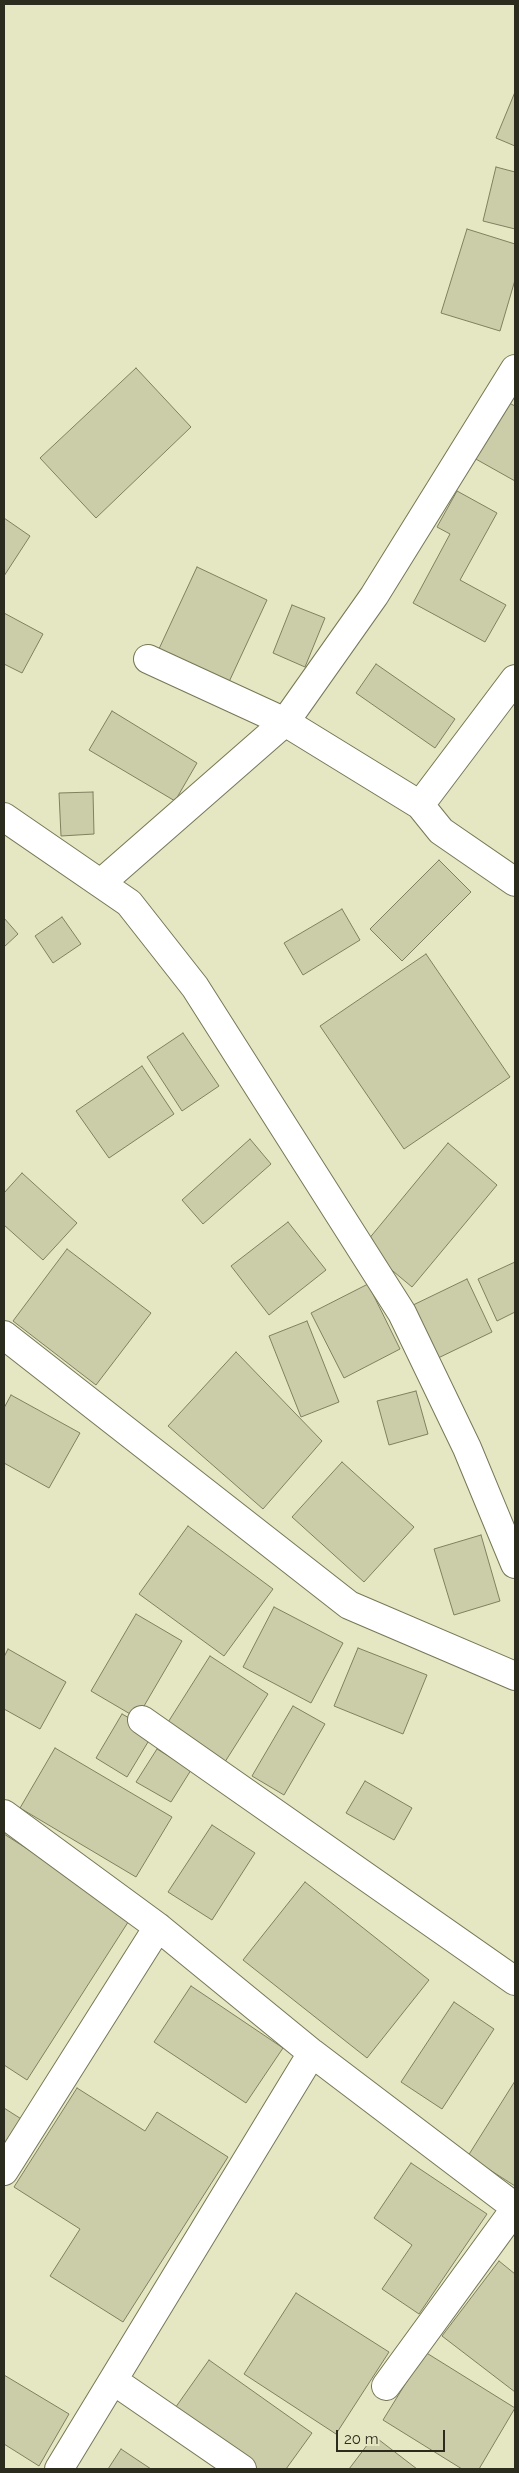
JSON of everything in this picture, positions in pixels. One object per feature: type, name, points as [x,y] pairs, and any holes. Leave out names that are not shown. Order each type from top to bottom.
[{"type":"street","points":[[101,883],[285,722],[374,596],[515,370]]},
{"type":"street","points":[[148,658],[285,722],[420,805],[441,831],[515,882]]},
{"type":"street","points":[[420,805],[515,679]]},
{"type":"street","points":[[4,816],[129,903],[196,988],[402,1313],[467,1448],[515,1564]]},
{"type":"street","points":[[4,1335],[349,1605],[515,1676]]},
{"type":"street","points":[[142,1720],[515,1981]]},
{"type":"street","points":[[4,1814],[158,1927],[312,2053],[515,2208],[386,2386]]},
{"type":"street","points":[[4,2171],[158,1927]]},
{"type":"street","points":[[59,2469],[114,2382],[312,2053]]},
{"type":"street","points":[[114,2382],[242,2469]]},
{"type":"building","points":[[515,92],[515,146],[496,138]]},
{"type":"building","points":[[496,167],[515,172],[515,229],[483,221]]},
{"type":"building","points":[[467,229],[515,244],[515,280],[500,331],[441,313]]},
{"type":"building","points":[[136,368],[191,427],[96,518],[40,458]]},
{"type":"building","points":[[505,401],[515,406],[515,481],[474,458]]},
{"type":"building","points":[[457,491],[497,513],[460,580],[506,605],[485,642],[413,603],[450,534],[437,527]]},
{"type":"building","points":[[4,518],[30,536],[4,576]]},
{"type":"building","points":[[197,567],[267,600],[228,684],[158,651]]},
{"type":"building","points":[[292,605],[325,618],[305,667],[273,653]]},
{"type":"building","points":[[4,613],[43,634],[22,673],[4,664]]},
{"type":"building","points":[[376,664],[455,719],[435,748],[356,693]]},
{"type":"building","points":[[112,711],[197,763],[175,801],[89,750]]},
{"type":"building","points":[[93,792],[94,834],[61,836],[59,793]]},
{"type":"building","points":[[439,860],[471,892],[402,961],[370,929]]},
{"type":"building","points":[[342,909],[360,940],[303,975],[284,943]]},
{"type":"building","points":[[62,917],[81,944],[53,963],[35,936]]},
{"type":"building","points":[[4,918],[18,934],[4,947]]},
{"type":"building","points":[[426,954],[510,1077],[404,1149],[320,1026]]},
{"type":"building","points":[[183,1033],[219,1086],[182,1111],[147,1057]]},
{"type":"building","points":[[142,1066],[174,1114],[109,1158],[76,1111]]},
{"type":"building","points":[[250,1139],[271,1164],[203,1224],[182,1200]]},
{"type":"building","points":[[448,1143],[497,1185],[412,1287],[363,1246]]},
{"type":"building","points":[[22,1173],[77,1223],[43,1260],[4,1225],[4,1193]]},
{"type":"building","points":[[288,1222],[326,1270],[269,1315],[231,1266]]},
{"type":"building","points":[[67,1249],[151,1313],[96,1385],[13,1321]]},
{"type":"building","points":[[515,1262],[515,1312],[497,1321],[478,1279]]},
{"type":"building","points":[[467,1279],[492,1332],[434,1360],[409,1307]]},
{"type":"building","points":[[368,1284],[400,1349],[344,1378],[311,1313]]},
{"type":"building","points":[[307,1321],[339,1402],[301,1417],[269,1336]]},
{"type":"building","points":[[236,1352],[322,1441],[263,1509],[168,1426]]},
{"type":"building","points":[[416,1391],[428,1434],[389,1445],[377,1401]]},
{"type":"building","points":[[11,1395],[80,1433],[49,1488],[4,1463],[4,1408]]},
{"type":"building","points":[[342,1462],[414,1527],[364,1582],[292,1517]]},
{"type":"building","points":[[188,1526],[273,1589],[224,1656],[139,1594]]},
{"type":"building","points":[[481,1535],[500,1601],[454,1615],[434,1549]]},
{"type":"building","points":[[274,1607],[343,1643],[311,1703],[243,1667]]},
{"type":"building","points":[[136,1614],[182,1641],[137,1718],[91,1691]]},
{"type":"building","points":[[358,1648],[427,1675],[403,1734],[334,1706]]},
{"type":"building","points":[[8,1649],[66,1682],[40,1729],[4,1709],[4,1657]]},
{"type":"building","points":[[210,1656],[268,1694],[223,1765],[165,1727]]},
{"type":"building","points":[[293,1706],[325,1724],[284,1795],[252,1776]]},
{"type":"building","points":[[122,1714],[154,1732],[127,1777],[96,1758]]},
{"type":"building","points":[[55,1748],[172,1817],[136,1877],[20,1808]]},
{"type":"building","points":[[157,1749],[191,1770],[171,1802],[136,1782]]},
{"type":"building","points":[[365,1781],[412,1808],[394,1840],[346,1813]]},
{"type":"building","points":[[212,1825],[255,1853],[212,1920],[168,1892]]},
{"type":"building","points":[[4,1834],[132,1916],[27,2080],[4,2065]]},
{"type":"building","points":[[305,1882],[429,1980],[367,2058],[243,1960]]},
{"type":"building","points":[[191,1986],[283,2048],[246,2103],[154,2042]]},
{"type":"building","points":[[454,2002],[494,2029],[442,2109],[401,2082]]},
{"type":"building","points":[[515,2081],[515,2186],[468,2156]]},
{"type":"building","points":[[77,2088],[145,2131],[157,2112],[228,2157],[123,2322],[50,2276],[80,2229],[14,2187]]},
{"type":"building","points":[[4,2108],[26,2122],[4,2158]]},
{"type":"building","points":[[411,2163],[487,2214],[419,2314],[382,2289],[412,2245],[374,2218]]},
{"type":"building","points":[[499,2261],[515,2274],[515,2392],[442,2336]]},
{"type":"building","points":[[296,2293],[389,2352],[336,2434],[244,2374]]},
{"type":"building","points":[[425,2352],[515,2408],[479,2469],[462,2469],[383,2420]]},
{"type":"building","points":[[209,2360],[312,2433],[286,2469],[255,2469],[173,2411]]},
{"type":"building","points":[[4,2375],[69,2414],[39,2466],[4,2444]]},
{"type":"building","points":[[374,2436],[417,2469],[349,2469]]},
{"type":"building","points":[[121,2449],[151,2469],[108,2469]]}]
